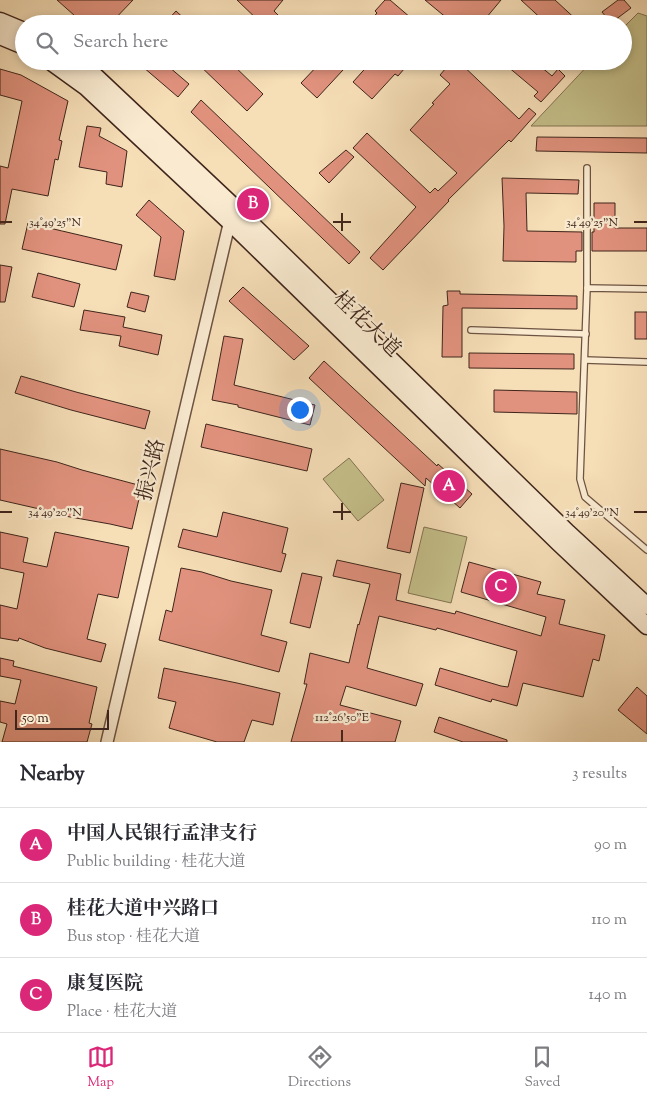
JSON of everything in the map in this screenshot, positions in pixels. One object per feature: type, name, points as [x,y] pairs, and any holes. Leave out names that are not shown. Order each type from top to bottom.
[{"type":"main road","points":[[0,21],[15,27]]},
{"type":"main road","points":[[0,36],[15,42]]},
{"type":"main road","name":"桂花大道","points":[[62,70],[86,87],[231,214],[647,606]]},
{"type":"main road","name":"桂花大道","points":[[86,70],[559,543],[647,626]]},
{"type":"street","name":"振兴路","points":[[107,742],[231,214]]},
{"type":"lane","points":[[587,168],[586,334],[580,479],[585,497],[647,550]]},
{"type":"lane","points":[[587,288],[647,289]]},
{"type":"lane","points":[[471,330],[586,334]]},
{"type":"lane","points":[[585,360],[647,362]]},
{"type":"shaded area","points":[[638,13],[647,16],[647,126],[531,126],[584,70],[632,70],[632,19]]},
{"type":"shaded area","points":[[349,458],[384,500],[358,521],[323,479]]},
{"type":"shaded area","points":[[424,527],[467,537],[451,603],[408,593]]},
{"type":"building","points":[[57,0],[133,0],[119,15],[74,15]]},
{"type":"building","points":[[237,0],[283,0],[274,11],[278,15],[253,15]]},
{"type":"building","points":[[385,0],[390,0],[408,15],[375,15],[377,13],[375,11]]},
{"type":"building","points":[[425,0],[501,0],[488,15],[443,15]]},
{"type":"building","points":[[521,0],[555,0],[571,15],[537,15]]},
{"type":"building","points":[[618,0],[624,0],[631,8],[622,15],[604,15],[602,12]]},
{"type":"building","points":[[176,11],[180,15],[172,15]]},
{"type":"building","points":[[0,69],[21,75],[68,101],[59,140],[62,141],[58,160],[55,159],[48,196],[12,189],[5,224],[0,224],[0,166],[8,168],[22,101],[0,95]]},
{"type":"building","points":[[146,70],[173,70],[189,84],[178,97]]},
{"type":"building","points":[[204,70],[238,70],[263,94],[247,111]]},
{"type":"building","points":[[313,70],[343,70],[317,98],[301,83]]},
{"type":"building","points":[[364,70],[403,70],[398,76],[395,74],[372,99],[353,82]]},
{"type":"building","points":[[444,70],[467,70],[519,119],[529,108],[536,114],[511,142],[509,140],[448,200],[383,270],[370,258],[416,207],[353,148],[367,133],[430,193],[435,188],[438,191],[457,173],[410,130],[450,84],[440,75]]},
{"type":"building","points":[[512,70],[545,70],[552,76],[559,70],[565,76],[541,102],[534,96],[538,92]]},
{"type":"building","points":[[201,100],[360,252],[349,264],[191,112]]},
{"type":"building","points":[[87,126],[101,128],[99,136],[127,151],[122,187],[106,184],[107,172],[79,167]]},
{"type":"building","points":[[537,137],[647,138],[647,153],[536,151]]},
{"type":"building","points":[[346,150],[354,157],[329,183],[319,173]]},
{"type":"building","points":[[502,178],[579,180],[578,194],[526,193],[527,231],[582,232],[582,251],[576,251],[576,262],[503,261]]},
{"type":"building","points":[[149,200],[184,231],[175,280],[154,276],[161,237],[136,215]]},
{"type":"building","points":[[594,203],[615,203],[615,228],[647,228],[647,251],[592,251]]},
{"type":"building","points":[[28,223],[122,245],[116,270],[22,249]]},
{"type":"building","points":[[0,265],[12,267],[5,302],[0,302]]},
{"type":"building","points":[[38,273],[80,284],[74,307],[32,297]]},
{"type":"building","points":[[243,287],[309,346],[294,360],[229,301]]},
{"type":"building","points":[[447,291],[460,291],[460,294],[577,296],[577,309],[462,308],[462,357],[442,357],[443,306],[448,305]]},
{"type":"building","points":[[131,292],[149,296],[145,312],[127,307]]},
{"type":"building","points":[[84,310],[125,317],[123,327],[162,335],[158,355],[119,346],[121,336],[80,330]]},
{"type":"building","points":[[635,312],[647,312],[647,339],[635,339]]},
{"type":"building","points":[[224,336],[243,339],[234,385],[315,405],[310,425],[238,407],[238,405],[212,400]]},
{"type":"building","points":[[469,353],[574,354],[574,369],[469,368]]},
{"type":"building","points":[[324,361],[437,466],[438,464],[472,494],[460,508],[426,478],[425,486],[309,378]]},
{"type":"building","points":[[21,376],[150,411],[145,429],[15,393]]},
{"type":"building","points":[[494,390],[577,392],[577,414],[494,412]]},
{"type":"building","points":[[206,424],[312,449],[307,471],[201,447]]},
{"type":"building","points":[[0,449],[57,462],[142,486],[132,529],[59,515],[0,500]]},
{"type":"building","points":[[401,483],[424,488],[410,553],[387,548]]},
{"type":"building","points":[[223,512],[288,528],[282,553],[286,554],[281,572],[178,547],[183,529],[217,537]]},
{"type":"building","points":[[0,532],[28,538],[23,562],[47,567],[55,532],[129,547],[118,598],[98,594],[87,639],[106,644],[101,662],[45,648],[19,638],[18,641],[0,638],[0,605],[17,609],[24,573],[0,568]]},
{"type":"building","points":[[337,560],[401,574],[396,600],[455,614],[456,611],[541,636],[546,617],[461,592],[469,562],[541,582],[537,594],[565,600],[559,624],[605,635],[599,661],[593,659],[583,697],[523,683],[517,706],[492,699],[491,702],[435,685],[440,668],[508,687],[517,651],[437,628],[436,630],[379,616],[367,668],[423,684],[416,706],[346,686],[340,705],[401,721],[395,742],[291,742],[307,684],[304,684],[310,653],[349,663],[370,584],[333,576]]},
{"type":"building","points":[[181,568],[272,590],[261,635],[287,642],[279,672],[159,640],[166,610],[172,612]]},
{"type":"building","points":[[302,573],[322,577],[310,628],[290,623]]},
{"type":"building","points":[[0,658],[14,661],[13,666],[97,687],[89,723],[92,724],[87,742],[2,742],[7,724],[0,722],[0,701],[15,704],[21,680],[0,676]]},
{"type":"building","points":[[164,668],[280,693],[273,725],[252,720],[244,742],[217,742],[169,728],[176,702],[158,698]]},
{"type":"building","points":[[637,687],[647,696],[647,734],[618,710]]},
{"type":"building","points":[[439,717],[507,740],[507,742],[463,742],[434,732]]},
{"type":"place","name":"桂花大道中兴路口","points":[[253,204]]},
{"type":"place","name":"中国人民银行孟津支行","points":[[449,486]]},
{"type":"place","name":"康复医院","points":[[501,587]]}]
